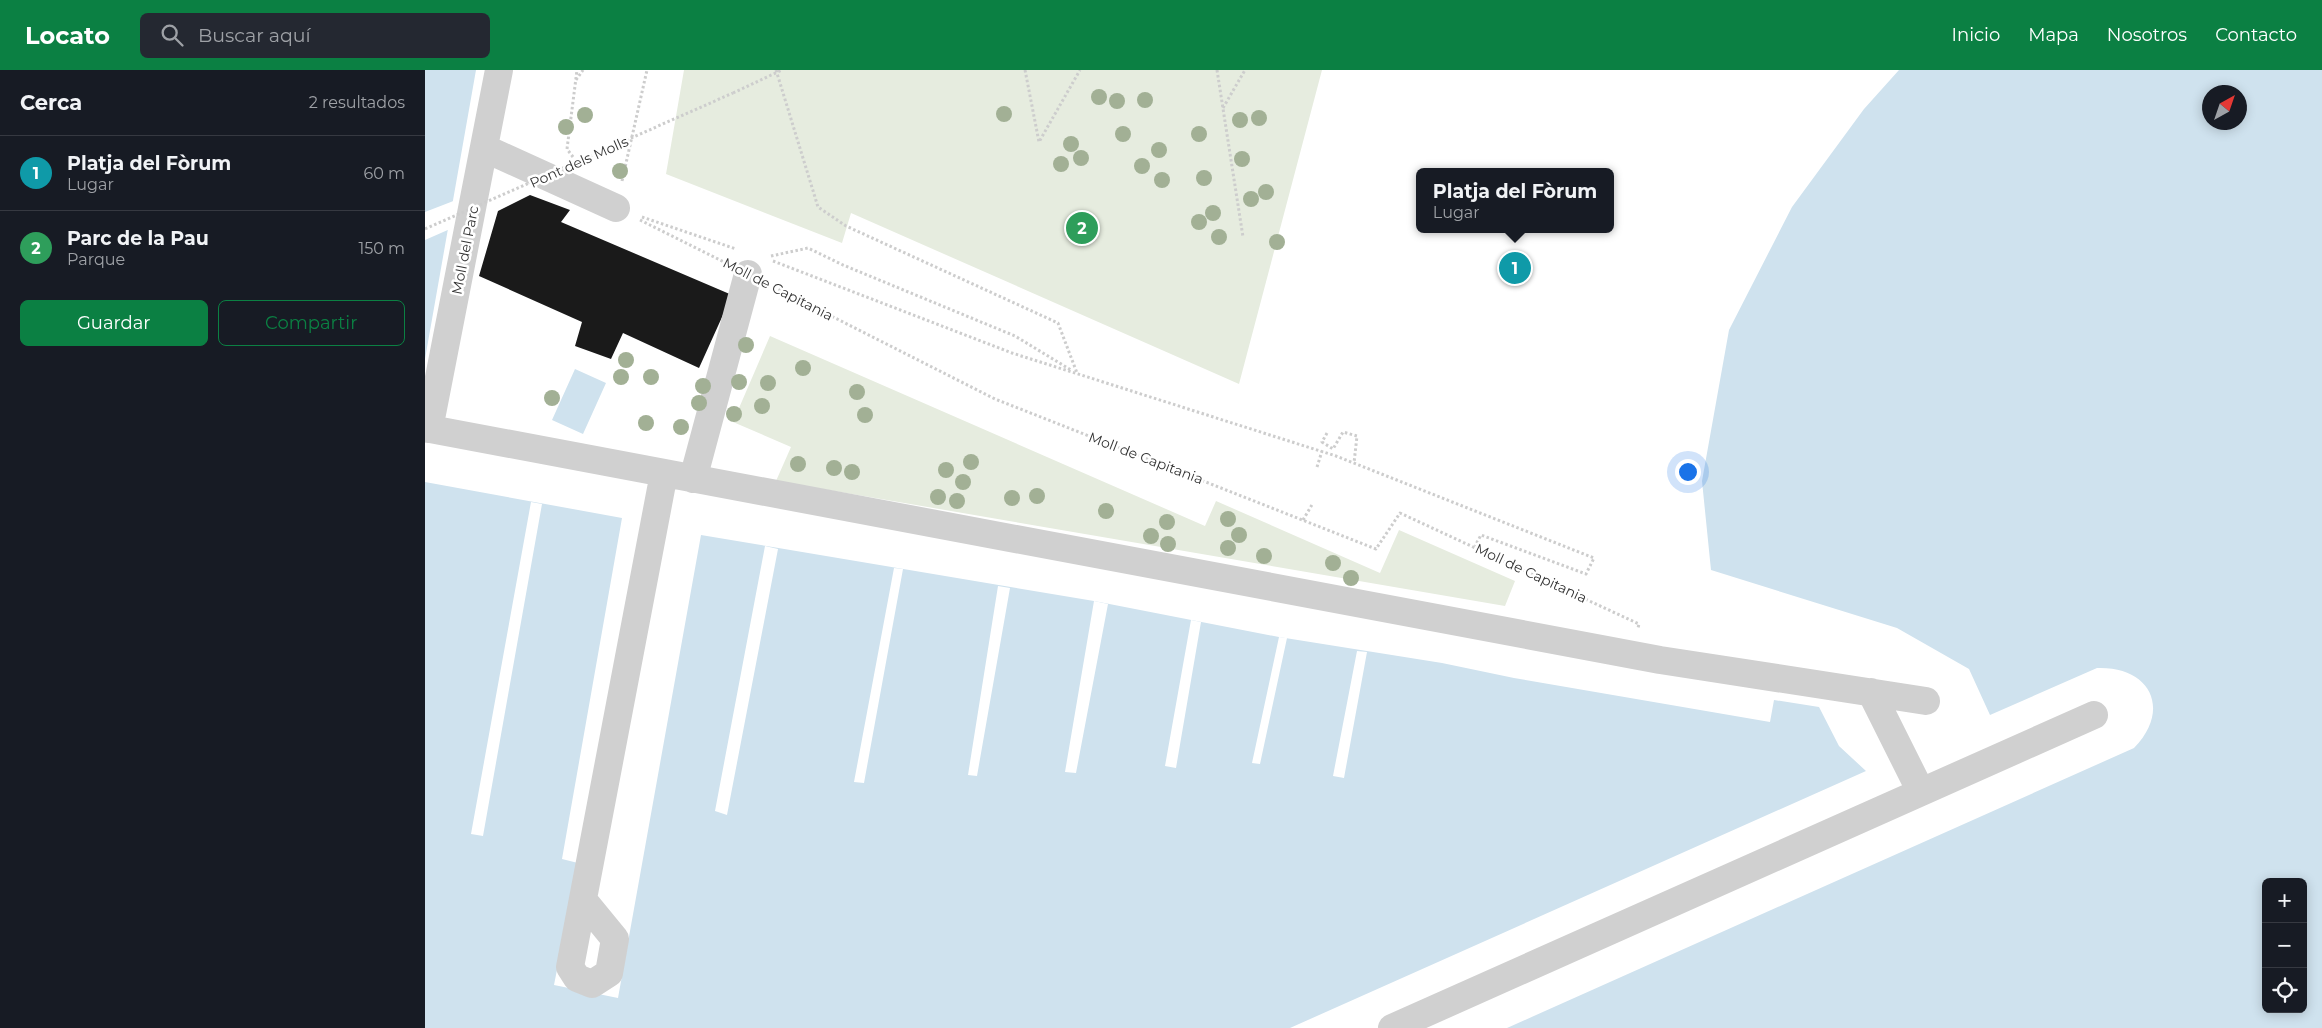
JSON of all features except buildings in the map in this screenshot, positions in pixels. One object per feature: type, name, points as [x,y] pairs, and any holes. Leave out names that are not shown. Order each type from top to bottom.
[{"type":"lane","name":"Moll del Parc","points":[[427,429],[499,70]]},
{"type":"lane","points":[[484,148],[616,208]]},
{"type":"lane","points":[[693,479],[756,261]]},
{"type":"lane","points":[[427,429],[1630,654],[1926,701]]},
{"type":"lane","points":[[583,900],[664,473]]},
{"type":"lane","points":[[1871,692],[1921,792]]},
{"type":"lane","points":[[1392,1028],[2094,715]]},
{"type":"path","points":[[567,149],[577,70]]},
{"type":"path","points":[[576,81],[583,70]]},
{"type":"path","points":[[616,208],[647,70]]},
{"type":"path","name":"Pont dels Molls","points":[[425,230],[782,70]]},
{"type":"path","points":[[1025,70],[1039,142],[1080,70]]},
{"type":"path","points":[[1217,70],[1243,237]]},
{"type":"path","points":[[1223,108],[1245,70]]},
{"type":"path","points":[[777,71],[818,207],[846,226],[1058,323],[1077,374]]},
{"type":"path","name":"Moll de Capitania","points":[[616,208],[756,261],[1012,353],[1322,451],[1594,558],[1586,574],[1542,556],[1481,535],[1475,546]]},
{"type":"path","name":"Moll de Capitania","points":[[616,208],[756,261],[995,399],[1376,549],[1399,513],[1475,546],[1639,624],[1630,654]]},
{"type":"path","name":"Moll de Capitania","points":[[756,261],[808,248],[1015,336],[1077,374]]},
{"type":"path","points":[[1327,433],[1322,442],[1333,449],[1343,432],[1357,436],[1354,463]]},
{"type":"path","points":[[1317,467],[1322,451]]},
{"type":"path","points":[[1303,520],[1313,503]]},
{"type":"shaded area","points":[[684,70],[1322,70],[1239,384],[851,213],[842,243],[666,174]]},
{"type":"shaded area","points":[[770,336],[1205,526],[1216,501],[1380,573],[1399,530],[1515,581],[1505,606],[776,481],[791,447],[733,422]]},
{"type":"water","points":[[425,70],[476,70],[425,359]]},
{"type":"water","points":[[1899,70],[2322,70],[2322,1028],[1507,1028],[2134,748],[2152,719],[2153,705],[2150,693],[2142,682],[2130,674],[2115,669],[2097,668],[1990,715],[1969,669],[1897,628],[1711,570],[1702,481],[1729,330],[1792,207],[1864,109]]},
{"type":"water","points":[[575,369],[606,383],[583,434],[552,420]]},
{"type":"water","points":[[425,482],[622,518],[562,859],[578,863],[554,985],[618,998],[701,535],[1094,601],[1279,637],[1442,663],[1514,678],[1770,722],[1774,700],[1819,707],[1839,746],[1866,771],[1290,1028],[425,1028]]},
{"type":"pier","points":[[456,200],[450,229],[425,240],[425,212]]},
{"type":"pier","points":[[531,502],[542,504],[483,836],[471,834]]},
{"type":"pier","points":[[765,546],[778,549],[727,815],[715,811]]},
{"type":"pier","points":[[894,568],[903,569],[864,783],[854,782]]},
{"type":"pier","points":[[998,586],[1010,588],[977,776],[968,775]]},
{"type":"pier","points":[[1094,601],[1108,604],[1076,773],[1065,772]]},
{"type":"pier","points":[[1191,620],[1201,622],[1176,768],[1165,766]]},
{"type":"pier","points":[[1279,637],[1287,638],[1260,764],[1252,763]]},
{"type":"pier","points":[[1357,651],[1367,652],[1344,778],[1333,776]]},
{"type":"place","name":"Parc de la Pau","points":[[1082,228]]},
{"type":"place","name":"Platja del Fòrum","points":[[1515,268]]}]
